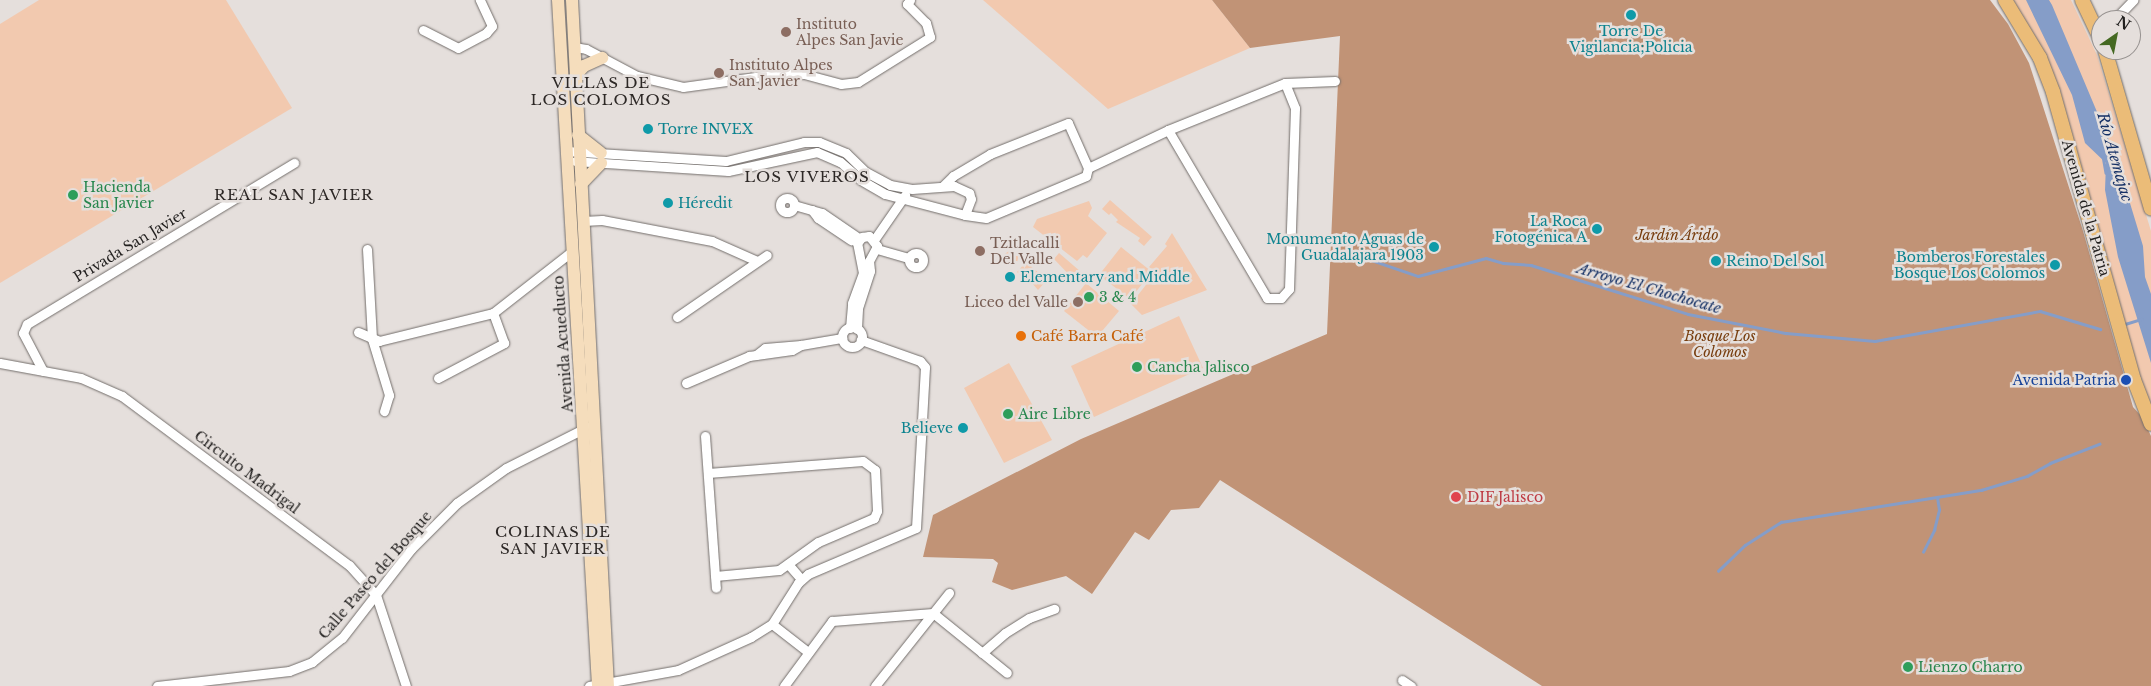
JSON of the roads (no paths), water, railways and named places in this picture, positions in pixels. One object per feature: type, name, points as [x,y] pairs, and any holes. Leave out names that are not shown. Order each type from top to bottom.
[{"type":"main road","name":"Avenida Acueducto","points":[[558,0],[572,252],[588,427]]},
{"type":"main road","name":"Avenida Acueducto","points":[[572,0],[584,237],[588,427],[600,685]]},
{"type":"main road","name":"Avenida de la Patria","points":[[2004,0],[2040,58],[2054,92],[2134,380],[2151,424]]},
{"type":"main road","points":[[2082,0],[2091,18]]},
{"type":"main road","points":[[576,74],[584,66],[602,58]]},
{"type":"main road","points":[[2108,60],[2148,182],[2151,208]]},
{"type":"main road","points":[[578,135],[601,158],[581,184]]},
{"type":"main road","points":[[571,237],[584,237]]},
{"type":"street","points":[[423,30],[458,48],[486,33],[492,26],[480,0]]},
{"type":"street","points":[[574,47],[602,58],[637,76],[683,87],[784,73],[804,74],[841,84],[858,82],[930,37],[926,23],[907,4],[910,0]]},
{"type":"street","points":[[2123,10],[2132,0]]},
{"type":"street","points":[[601,158],[691,170],[728,171],[805,153],[827,155],[840,162],[870,186],[902,197],[986,218],[1081,181],[1088,168],[1168,130],[1285,83],[1335,81]]},
{"type":"street","points":[[1168,130],[1267,298],[1281,298],[1289,289],[1295,108],[1285,83]]},
{"type":"street","points":[[943,186],[953,176],[990,154],[1068,123],[1088,168]]},
{"type":"street","points":[[566,156],[726,161],[804,142],[831,145],[876,179],[906,188],[943,186],[961,188],[968,193],[970,207],[965,214]]},
{"type":"street","points":[[780,148],[783,158]]},
{"type":"street","points":[[691,170],[692,160]]},
{"type":"street","name":"Privada San Javier","points":[[43,371],[23,333],[27,324],[294,163]]},
{"type":"street","points":[[794,205],[812,210],[818,218],[858,241],[872,238],[902,197],[906,188]]},
{"type":"street","points":[[583,221],[602,220],[712,241],[757,261]]},
{"type":"street","points":[[872,238],[877,249],[909,258]]},
{"type":"street","points":[[600,685],[678,670],[751,637],[772,624],[802,579],[822,566],[916,528],[925,366],[920,361],[861,340],[854,328],[852,303],[863,273],[858,241]]},
{"type":"street","points":[[367,249],[372,339],[389,395],[384,411]]},
{"type":"street","points":[[686,383],[756,355],[765,348],[801,345],[842,338],[854,328],[870,271],[869,261],[877,249]]},
{"type":"street","points":[[358,332],[379,341],[493,313],[572,252]]},
{"type":"street","points":[[677,317],[767,255]]},
{"type":"street","points":[[438,378],[504,343],[493,313]]},
{"type":"street","points":[[842,338],[851,347],[861,340]]},
{"type":"street","name":"Circuito Madrigal","points":[[0,363],[81,378],[122,396],[349,565],[376,595],[406,686]]},
{"type":"street","name":"Calle Paseo del Bosque","points":[[157,686],[289,671],[326,651],[342,638],[416,544],[469,494],[506,468],[588,427]]},
{"type":"street","points":[[705,436],[716,588]]},
{"type":"street","points":[[708,473],[863,461],[870,463],[875,470],[877,510],[874,518],[818,542],[780,570],[715,576]]},
{"type":"street","points":[[788,564],[802,579]]},
{"type":"street","points":[[875,686],[950,593]]},
{"type":"street","points":[[982,653],[1005,633],[1054,609]]},
{"type":"street","points":[[784,686],[832,621],[933,613],[1007,673]]},
{"type":"street","points":[[772,624],[808,652]]},
{"type":"street","points":[[1402,680],[1411,686]]},
{"type":"water","points":[[2026,0],[2049,0],[2052,5],[2116,157],[2143,246],[2145,277],[2151,294],[2151,363],[2118,257],[2105,190],[2106,163],[2085,143],[2072,95]]},
{"type":"waterway","name":"Río Atemajac","points":[[2103,156],[2106,173]]},
{"type":"waterway","name":"Arroyo El Chochocate","points":[[1345,251],[1418,276],[1486,258],[1503,263],[1531,265],[1688,314],[1786,333],[1875,341],[2040,311],[2100,329]]},
{"type":"waterway","points":[[2125,324],[2141,319]]},
{"type":"waterway","points":[[1718,571],[1745,545],[1781,522],[1981,490],[2027,476],[2050,463],[2099,444]]},
{"type":"waterway","points":[[1923,552],[1934,530],[1939,510],[1937,498]]},
{"type":"place","name":"Torre De Vigilancia;Policia","points":[[1631,15]]},
{"type":"place","name":"Instituto Alpes San Javie","points":[[786,32]]},
{"type":"place","name":"Instituto Alpes San Javier","points":[[719,73]]},
{"type":"place","name":"Torre INVEX","points":[[648,129]]},
{"type":"place","name":"Hacienda San Javier","points":[[73,195]]},
{"type":"place","name":"Héredit","points":[[668,203]]},
{"type":"place","name":"La Roca Fotogénica A","points":[[1597,229]]},
{"type":"place","name":"Monumento Aguas de Guadalajara 1903","points":[[1434,247]]},
{"type":"place","name":"Tzitlacalli Del Valle","points":[[980,251]]},
{"type":"place","name":"Reino Del Sol","points":[[1716,261]]},
{"type":"place","name":"Bomberos Forestales Bosque Los Colomos","points":[[2055,265]]},
{"type":"place","name":"Elementary and Middle","points":[[1010,277]]},
{"type":"place","name":"3 & 4","points":[[1089,297]]},
{"type":"place","name":"Liceo del Valle","points":[[1078,302]]},
{"type":"place","name":"Café Barra Café","points":[[1021,336]]},
{"type":"place","name":"Cancha Jalisco","points":[[1137,367]]},
{"type":"place","name":"Avenida Patria","points":[[2126,380]]},
{"type":"place","name":"Aire Libre","points":[[1008,414]]},
{"type":"place","name":"Believe","points":[[963,428]]},
{"type":"place","name":"DIF Jalisco","points":[[1456,497]]},
{"type":"place","name":"Lienzo Charro","points":[[1908,667]]},
{"type":"district","name":"VILLAS DE LOS COLOMOS","points":[[601,90]]},
{"type":"district","name":"LOS VIVEROS","points":[[807,177]]},
{"type":"district","name":"REAL SAN JAVIER","points":[[294,195]]},
{"type":"district","name":"COLINAS DE SAN JAVIER","points":[[553,540]]},
{"type":"park label","name":"Jardín Árido","points":[[1677,235]]},
{"type":"park label","name":"Bosque Los Colomos","points":[[1720,344]]}]
